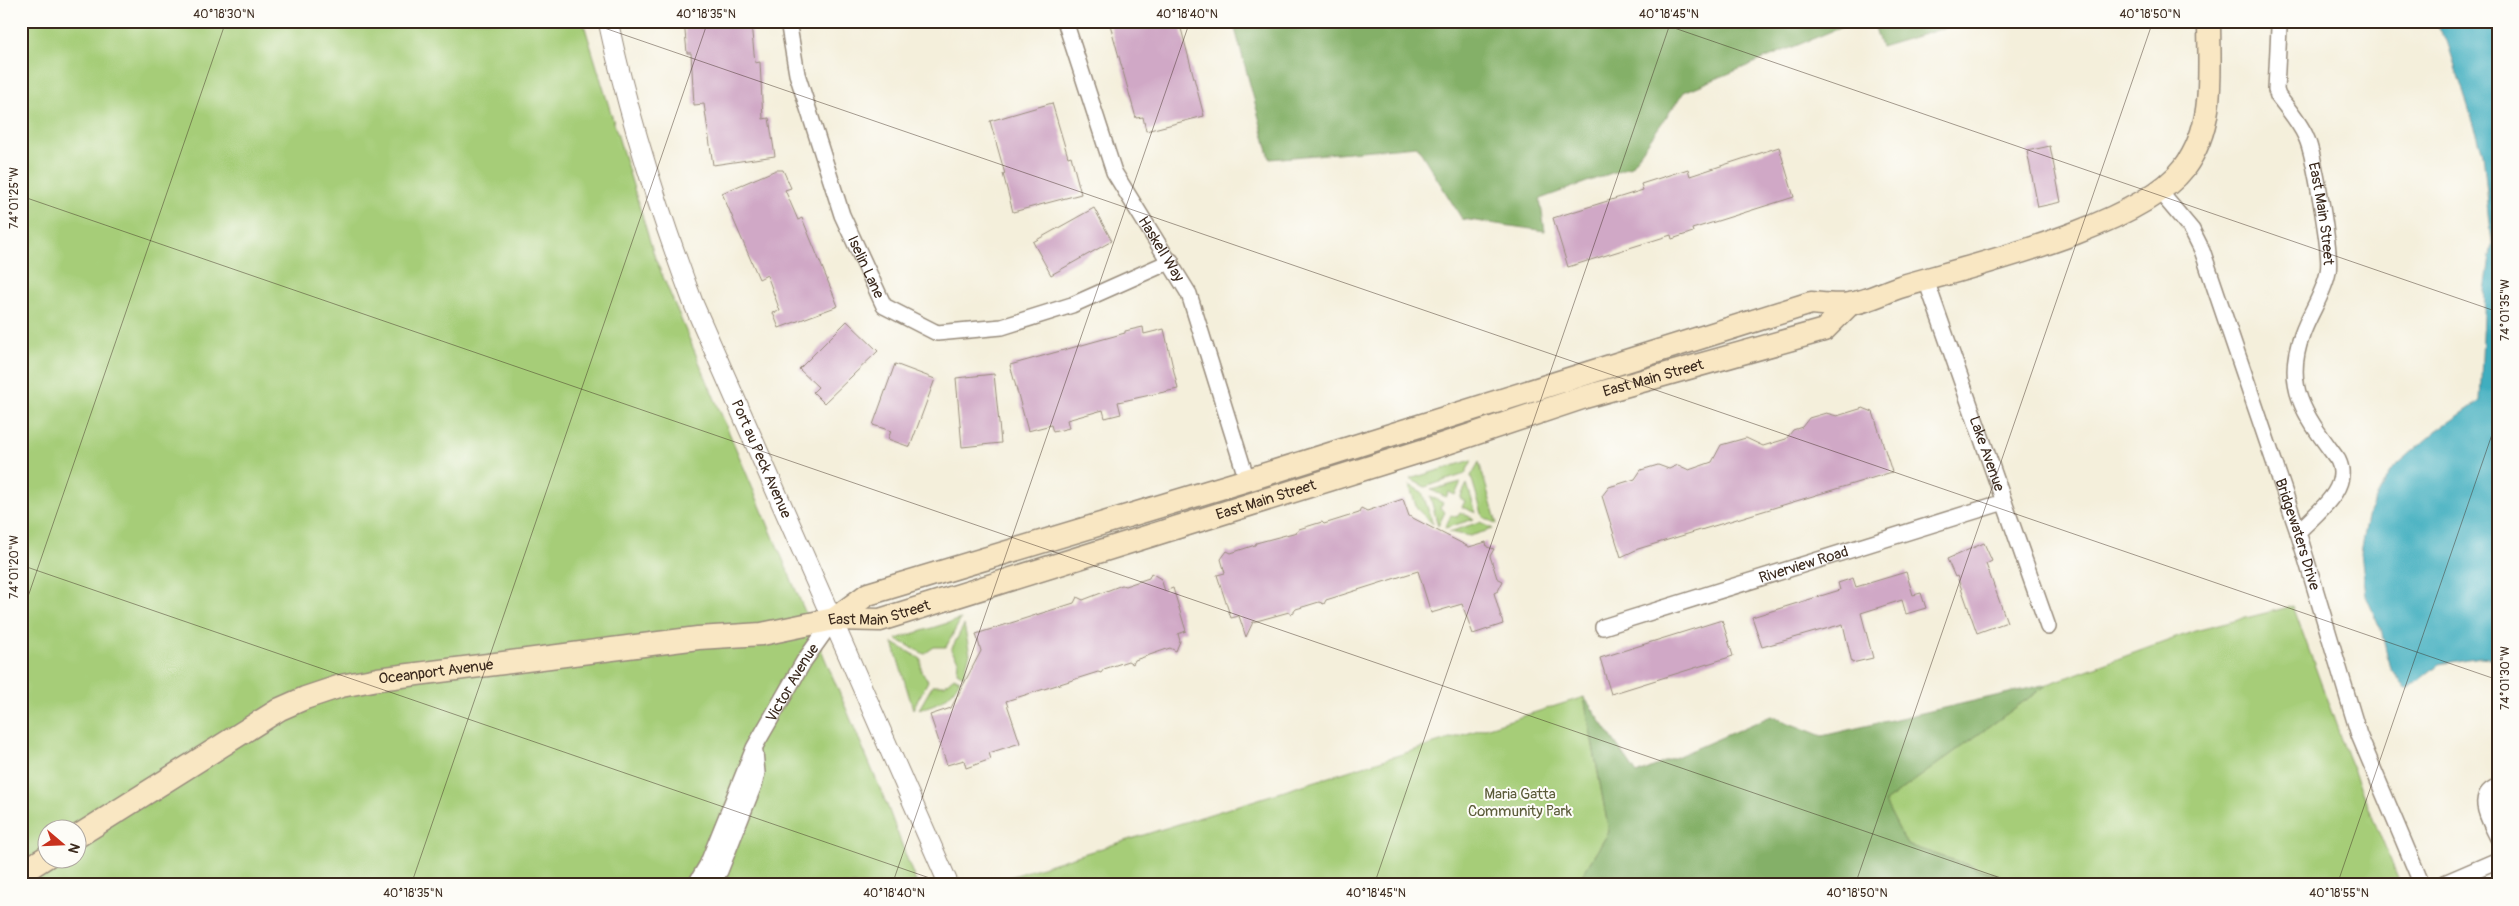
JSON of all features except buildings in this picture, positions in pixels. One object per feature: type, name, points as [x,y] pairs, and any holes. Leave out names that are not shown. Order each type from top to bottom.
[{"type":"main road","name":"East Main Street","points":[[834,619],[868,594],[1247,480],[1811,303],[1850,304],[2064,237],[2134,208],[2160,192],[2183,169],[2198,142],[2209,103],[2208,21]]},
{"type":"main road","name":"East Main Street","points":[[834,619],[880,620],[1441,445],[1585,397],[1824,330],[1850,304]]},
{"type":"main road","name":"Oceanport Avenue","points":[[88,830],[253,724],[305,698],[341,686],[378,679],[698,638],[762,634],[834,619]]},
{"type":"main road","points":[[21,873],[38,862]]},
{"type":"street","name":"Port au Peck Avenue","points":[[608,21],[640,153],[664,227],[694,305],[834,619],[949,885]]},
{"type":"street","name":"Iselin Lane","points":[[788,21],[797,74],[842,215],[884,306],[938,333],[1002,327],[1072,305],[1171,261]]},
{"type":"street","name":"Haskell Way","points":[[1065,21],[1114,172],[1171,261],[1189,294],[1247,480]]},
{"type":"street","name":"East Main Street","points":[[2277,21],[2279,28],[2276,90],[2278,96],[2307,138],[2329,266],[2328,275],[2301,336],[2296,360],[2296,384],[2306,417],[2338,460],[2342,477],[2338,489],[2298,532]]},
{"type":"street","name":"Bridgewaters Drive","points":[[2160,192],[2192,230],[2202,250],[2298,532],[2359,735],[2422,885]]},
{"type":"street","name":"Lake Avenue","points":[[1926,280],[2048,627]]},
{"type":"street","name":"Riverview Road","points":[[1603,628],[2004,502]]},
{"type":"street","name":"Victor Avenue","points":[[695,885],[708,865],[754,748],[804,661],[834,619]]},
{"type":"street","points":[[710,885],[720,871],[754,785],[757,773],[754,748]]},
{"type":"street","points":[[2498,786],[2487,794],[2484,808],[2498,838]]},
{"type":"street","points":[[2440,885],[2498,860]]},
{"type":"green space","points":[[21,21],[583,21],[655,258],[887,805],[917,885],[21,885]]},
{"type":"green space","points":[[1233,21],[1856,21],[1684,92],[1631,166],[1540,199],[1545,231],[1462,219],[1417,146],[1270,159]]},
{"type":"green space","points":[[1873,21],[1968,21],[1881,47]]},
{"type":"green space","points":[[1472,460],[1465,474],[1425,487],[1410,479]]},
{"type":"green space","points":[[1479,462],[1497,524],[1483,517],[1471,476]]},
{"type":"green space","points":[[1461,482],[1455,495],[1449,492],[1446,497],[1431,490]]},
{"type":"green space","points":[[1467,484],[1476,513],[1462,507],[1465,501],[1460,498]]},
{"type":"green space","points":[[1409,485],[1422,492],[1433,524],[1417,509]]},
{"type":"green space","points":[[1430,496],[1443,503],[1440,508],[1445,512],[1438,526]]},
{"type":"green space","points":[[1460,512],[1474,519],[1445,528],[1451,515],[1457,517]]},
{"type":"green space","points":[[1480,522],[1493,529],[1470,536],[1449,532]]},
{"type":"green space","points":[[2293,606],[2347,755],[2401,885],[1997,885],[2000,875],[1907,845],[1885,802],[2048,684],[2195,631]]},
{"type":"green space","points":[[961,619],[946,647],[934,647],[924,654],[896,639]]},
{"type":"green space","points":[[964,625],[970,654],[963,676],[957,672],[958,660],[951,650]]},
{"type":"green space","points":[[893,643],[921,659],[921,671],[928,681],[913,709]]},
{"type":"green space","points":[[954,677],[960,680],[948,696],[932,705],[919,709],[933,685],[945,685]]},
{"type":"green space","points":[[2048,684],[1885,802],[1907,845],[2000,876],[1997,885],[1576,885],[1609,832],[1584,697],[1637,774],[1771,716],[1822,736]]},
{"type":"green space","name":"Maria Gatta Community Park","points":[[1584,697],[1609,832],[1576,885],[984,885]]},
{"type":"water","points":[[2434,21],[2498,21],[2498,659],[2480,657],[2439,664],[2407,690],[2390,668],[2381,630],[2366,596],[2361,552],[2369,512],[2391,470],[2436,431],[2480,401],[2485,291],[2492,243],[2483,153],[2447,41]]}]
